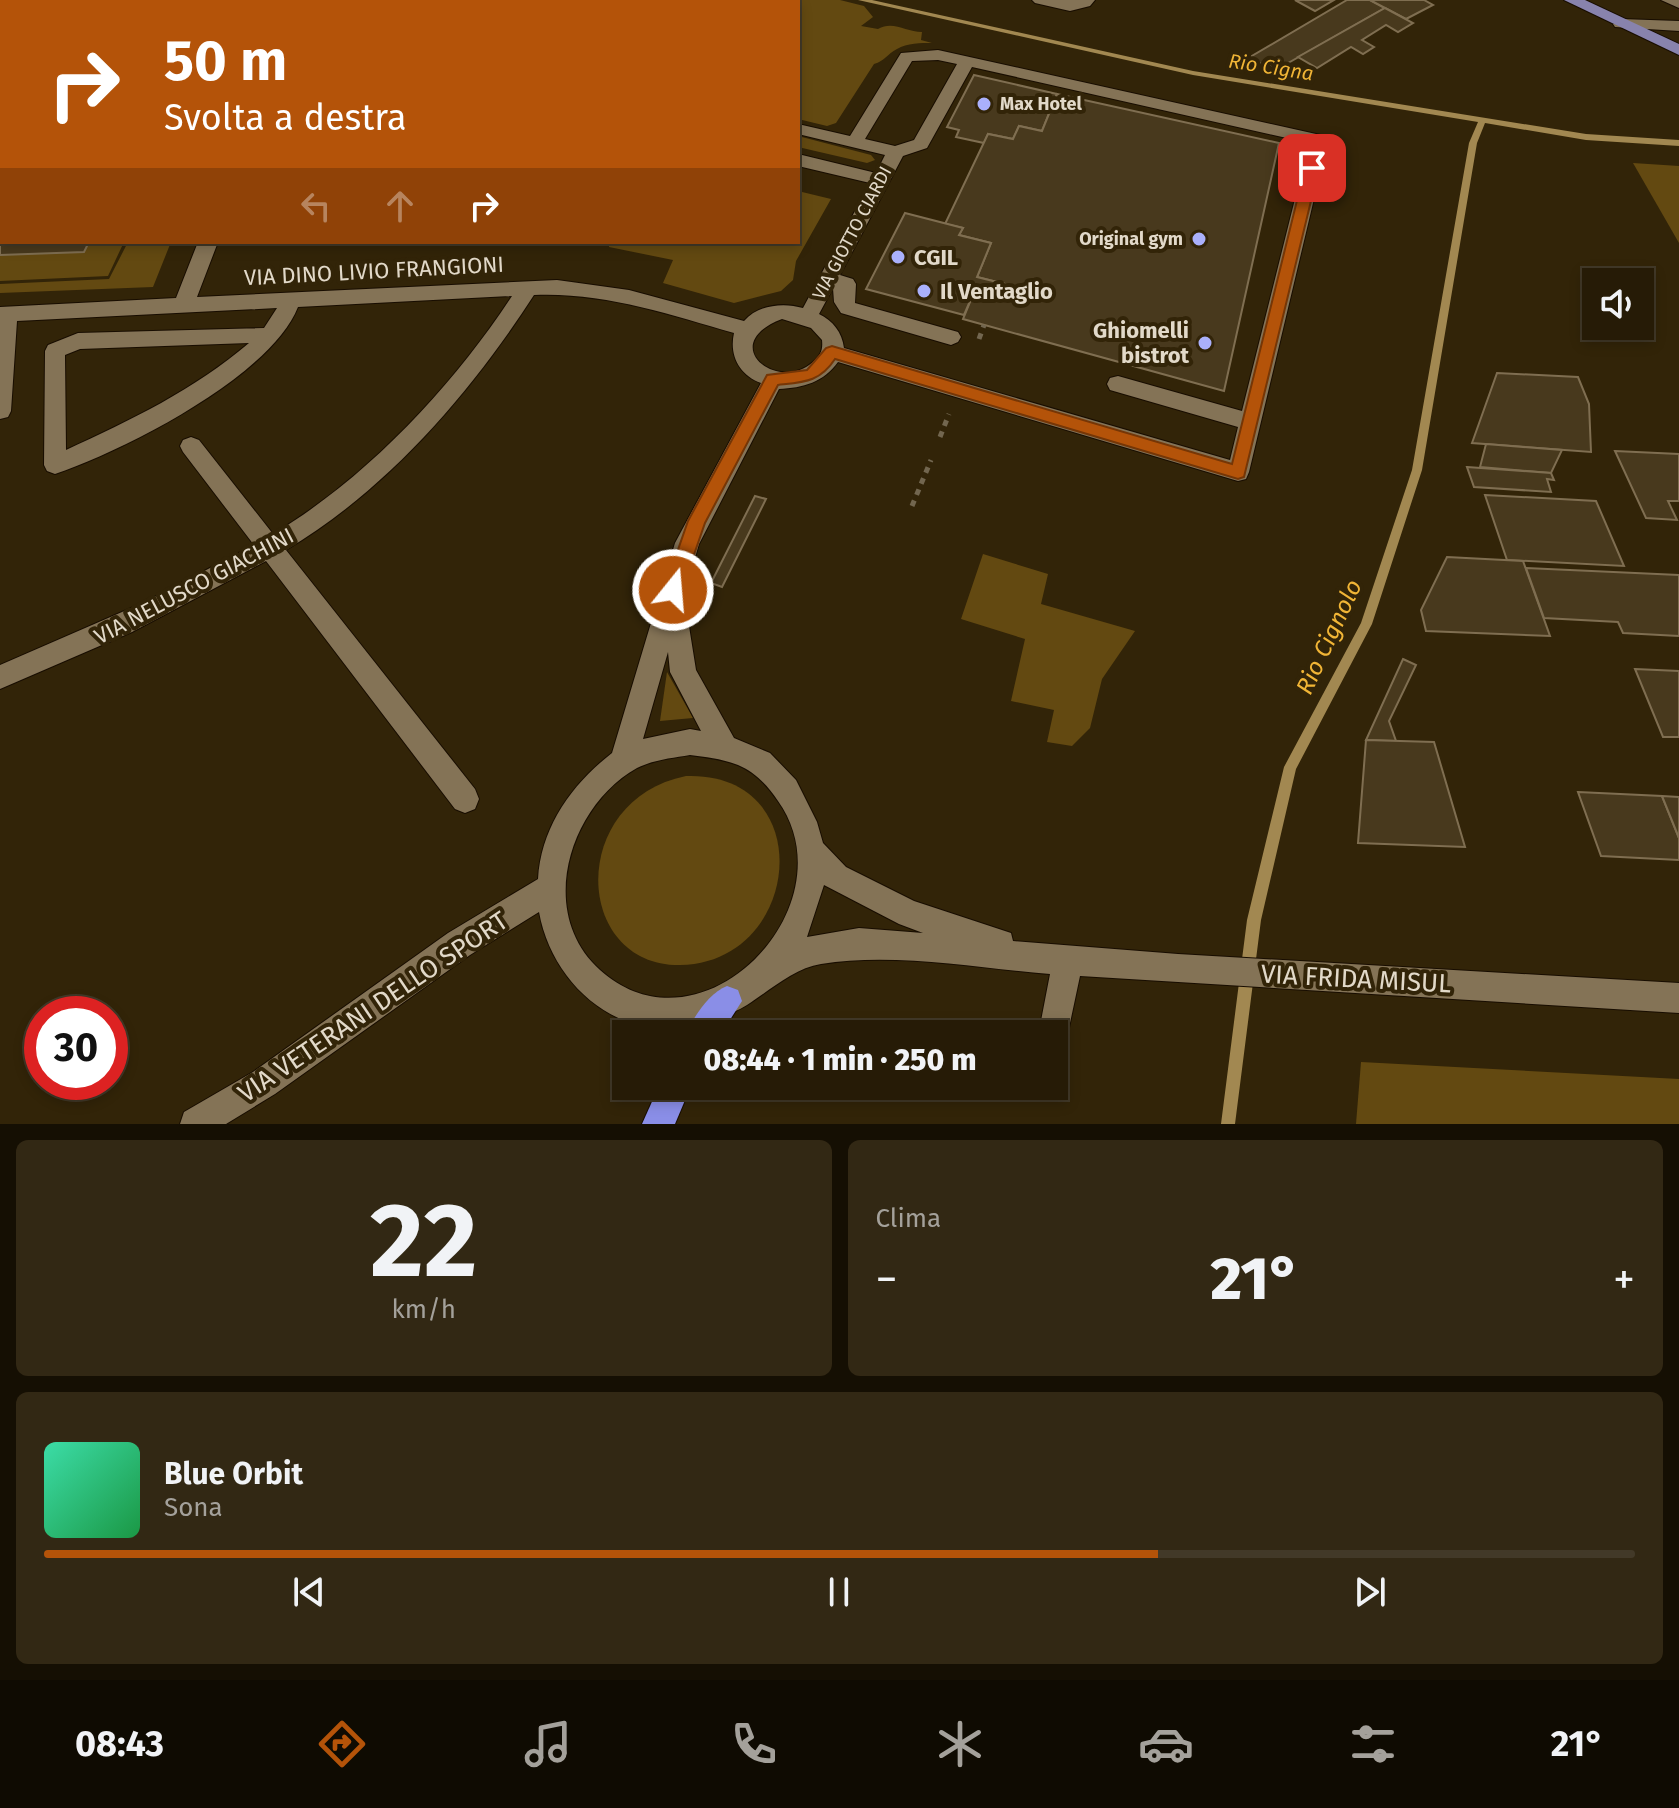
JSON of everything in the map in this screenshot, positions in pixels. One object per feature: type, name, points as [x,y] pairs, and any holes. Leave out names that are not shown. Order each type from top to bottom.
[{"type":"highway","points":[[713,1020],[727,1001]]},
{"type":"highway","points":[[658,1124],[669,1100]]},
{"type":"main road","points":[[1572,0],[1679,50]]},
{"type":"street","points":[[1040,0],[1070,6],[1087,0]]},
{"type":"street","points":[[1669,0],[1679,3]]},
{"type":"street","points":[[1621,24],[1679,26]]},
{"type":"street","name":"VIA GIOTTO CIARDI","points":[[938,55],[967,61],[921,144],[896,152],[855,142],[907,56],[938,55]]},
{"type":"street","points":[[832,352],[1238,472],[1319,140],[967,61]]},
{"type":"street","points":[[800,129],[855,142]]},
{"type":"street","name":"VIA GIOTTO CIARDI","points":[[809,315],[896,152]]},
{"type":"street","points":[[800,160],[881,180]]},
{"type":"street","points":[[184,304],[207,244]]},
{"type":"street","points":[[827,279],[846,284],[844,302],[848,308],[951,337]]},
{"type":"street","name":"VIA DINO LIVIO FRANGIONI","points":[[4,313],[528,288],[585,288],[746,329]]},
{"type":"street","name":"VIA NELUSCO GIACHINI","points":[[0,677],[101,637],[206,584],[298,531],[407,438],[486,353],[528,288]]},
{"type":"street","points":[[269,335],[78,341],[55,351],[55,465],[181,403],[247,356],[269,335],[280,324],[291,299]]},
{"type":"street","points":[[781,311],[809,315],[831,334],[832,352],[820,369],[810,375],[773,380],[749,369],[739,349],[746,329],[767,314],[781,311]]},
{"type":"street","points":[[0,411],[4,313]]},
{"type":"street","points":[[623,762],[692,532],[773,380]]},
{"type":"street","points":[[1118,384],[1250,422]]},
{"type":"street","points":[[191,446],[465,799]]},
{"type":"street","points":[[673,590],[683,672],[724,746]]},
{"type":"street","points":[[678,744],[724,746],[756,760],[783,784],[802,815],[812,852],[809,896],[793,939],[763,976],[727,1001],[686,1013],[643,1011],[604,995],[575,967],[555,931],[549,889],[555,851],[570,815],[593,785],[623,762],[656,747],[678,744]]},
{"type":"street","name":"VIA FRIDA MISUL","points":[[812,852],[836,877],[909,914],[1033,955]]},
{"type":"street","name":"VIA VETERANI DELLO SPORT","points":[[196,1124],[264,1083],[459,944],[549,889]]},
{"type":"street","name":"VIA FRIDA MISUL","points":[[763,976],[812,950],[859,943],[1178,969],[1679,998]]},
{"type":"street","points":[[1057,1020],[1068,960]]},
{"type":"path","points":[[940,437],[953,405]]},
{"type":"path","points":[[912,506],[931,460]]},
{"type":"shaded area","points":[[800,0],[840,0],[864,6],[873,17],[861,26],[878,29],[894,26],[922,32],[921,40],[932,43],[901,47],[874,64],[836,123],[827,126],[800,119]]},
{"type":"shaded area","points":[[800,137],[871,155],[875,160],[867,163],[800,147]]},
{"type":"shaded area","points":[[1633,163],[1679,166],[1679,243]]},
{"type":"shaded area","points":[[800,191],[831,199],[796,261],[793,280],[781,291],[734,303],[663,283],[673,260],[609,247],[609,244],[800,244]]},
{"type":"shaded area","points":[[0,244],[123,244],[108,276],[0,281]]},
{"type":"shaded area","points":[[127,244],[170,244],[153,287],[0,293],[0,284],[109,279]]},
{"type":"shaded area","points":[[983,554],[1048,574],[1041,604],[1135,631],[1102,679],[1090,728],[1072,746],[1047,742],[1054,710],[1011,701],[1025,639],[961,619]]},
{"type":"shaded area","points":[[667,672],[693,718],[660,721]]},
{"type":"shaded area","points":[[686,776],[729,783],[759,803],[775,833],[779,868],[771,903],[752,934],[721,956],[680,965],[645,958],[619,939],[604,912],[598,880],[604,847],[620,816],[647,791]]},
{"type":"shaded area","points":[[1361,1062],[1679,1079],[1679,1124],[1356,1124]]},
{"type":"building","points":[[1295,0],[1334,0],[1315,11]]},
{"type":"building","points":[[1347,0],[1370,0],[1385,8],[1281,67],[1245,60]]},
{"type":"building","points":[[1370,0],[1424,0],[1433,5],[1406,19]]},
{"type":"building","points":[[1385,8],[1413,23],[1398,32],[1386,25],[1362,40],[1374,47],[1363,54],[1351,47],[1317,68],[1298,57]]},
{"type":"building","points":[[974,75],[1057,94],[1042,131],[1019,126],[1013,139],[988,134],[984,143],[956,137],[959,130],[947,127]]},
{"type":"building","points":[[1057,94],[1279,143],[1224,391],[963,319],[976,287],[1001,294],[1005,284],[977,277],[991,243],[959,235],[963,228],[945,224],[988,134],[1013,139],[1019,126],[1042,131]]},
{"type":"building","points":[[905,213],[963,228],[959,235],[991,243],[977,277],[1005,284],[1001,294],[976,287],[964,315],[866,289]]},
{"type":"building","points":[[0,244],[88,244],[84,252],[0,255]]},
{"type":"building","points":[[1497,373],[1578,377],[1589,404],[1591,452],[1472,443]]},
{"type":"building","points":[[1486,444],[1562,450],[1551,473],[1480,467]]},
{"type":"building","points":[[1615,451],[1679,454],[1679,501],[1668,501],[1677,520],[1646,518]]},
{"type":"building","points":[[1467,467],[1551,473],[1554,480],[1547,479],[1551,492],[1474,487]]},
{"type":"building","points":[[1485,495],[1596,501],[1624,566],[1507,560]]},
{"type":"building","points":[[755,496],[766,499],[722,587],[711,583]]},
{"type":"building","points":[[1447,557],[1523,561],[1550,636],[1426,631],[1421,610]]},
{"type":"building","points":[[1526,568],[1679,575],[1679,636],[1623,633],[1618,622],[1544,618]]},
{"type":"building","points":[[1403,659],[1416,665],[1389,721],[1396,741],[1366,740]]},
{"type":"building","points":[[1635,669],[1679,671],[1679,737],[1663,737]]},
{"type":"building","points":[[1366,740],[1434,742],[1465,847],[1358,843]]},
{"type":"building","points":[[1578,792],[1662,796],[1679,838],[1679,860],[1601,856]]},
{"type":"building","points":[[1662,796],[1679,797],[1679,838]]},
{"type":"waterway","name":"Rio Cigna","points":[[862,0],[1193,73],[1586,137],[1679,143]]},
{"type":"waterway","name":"Rio Cignolo","points":[[1228,1124],[1254,920],[1290,767],[1366,624],[1417,470],[1473,143],[1482,121]]},
{"type":"place","name":"Max Hotel","points":[[984,104]]},
{"type":"place","name":"Original gym","points":[[1199,239]]},
{"type":"place","name":"CGIL","points":[[898,257]]},
{"type":"place","name":"Il Ventaglio","points":[[924,291]]},
{"type":"place","name":"Ghiomelli bistrot","points":[[1205,343]]},
{"type":"route","points":[[673,590],[697,521],[773,380],[785,381],[810,375],[820,369],[832,352],[1238,472],[1312,168]]}]
